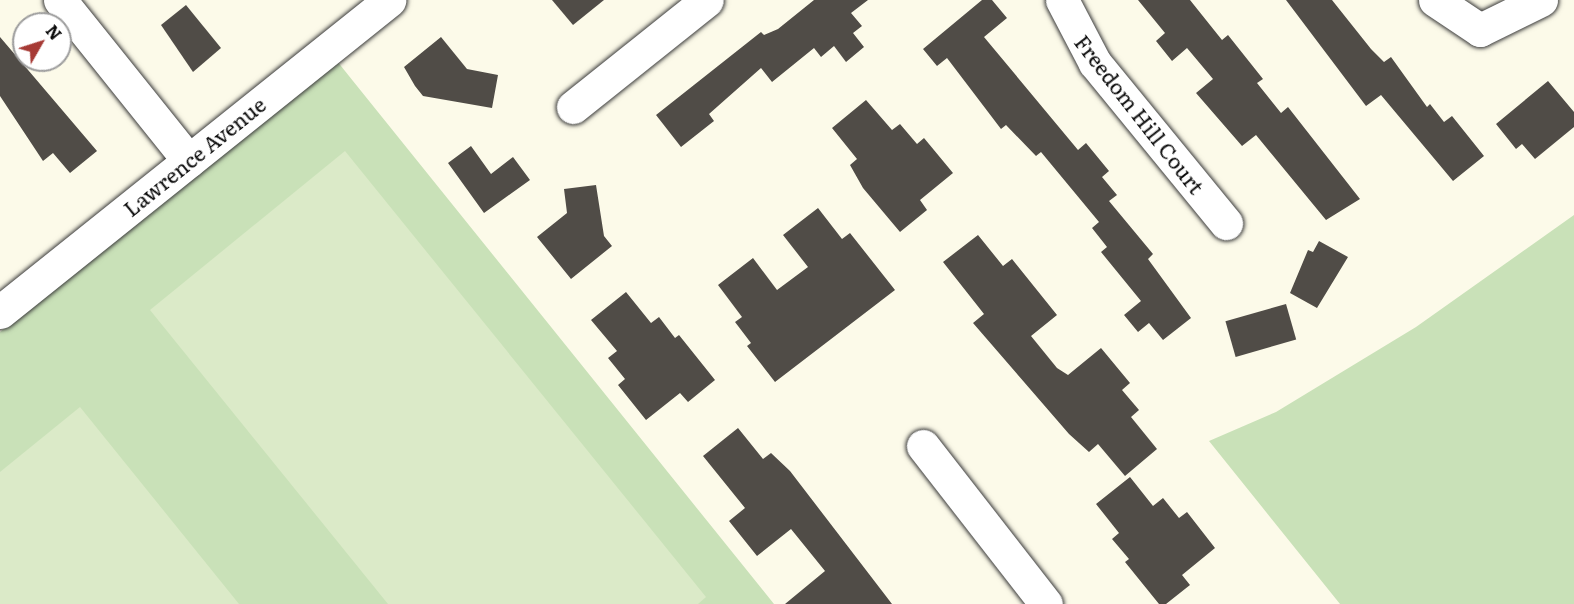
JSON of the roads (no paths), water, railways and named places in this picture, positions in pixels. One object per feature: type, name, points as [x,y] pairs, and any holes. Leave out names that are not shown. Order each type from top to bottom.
[{"type":"street","points":[[60,0],[189,161]]},
{"type":"street","name":"Lawrence Avenue","points":[[0,312],[389,0]]},
{"type":"street","points":[[573,107],[706,0]]},
{"type":"street","name":"Freedom Hill Court","points":[[1062,0],[1095,63],[1226,224]]},
{"type":"street","points":[[1436,0],[1480,30],[1541,0]]},
{"type":"street","points":[[923,446],[1046,604]]}]
